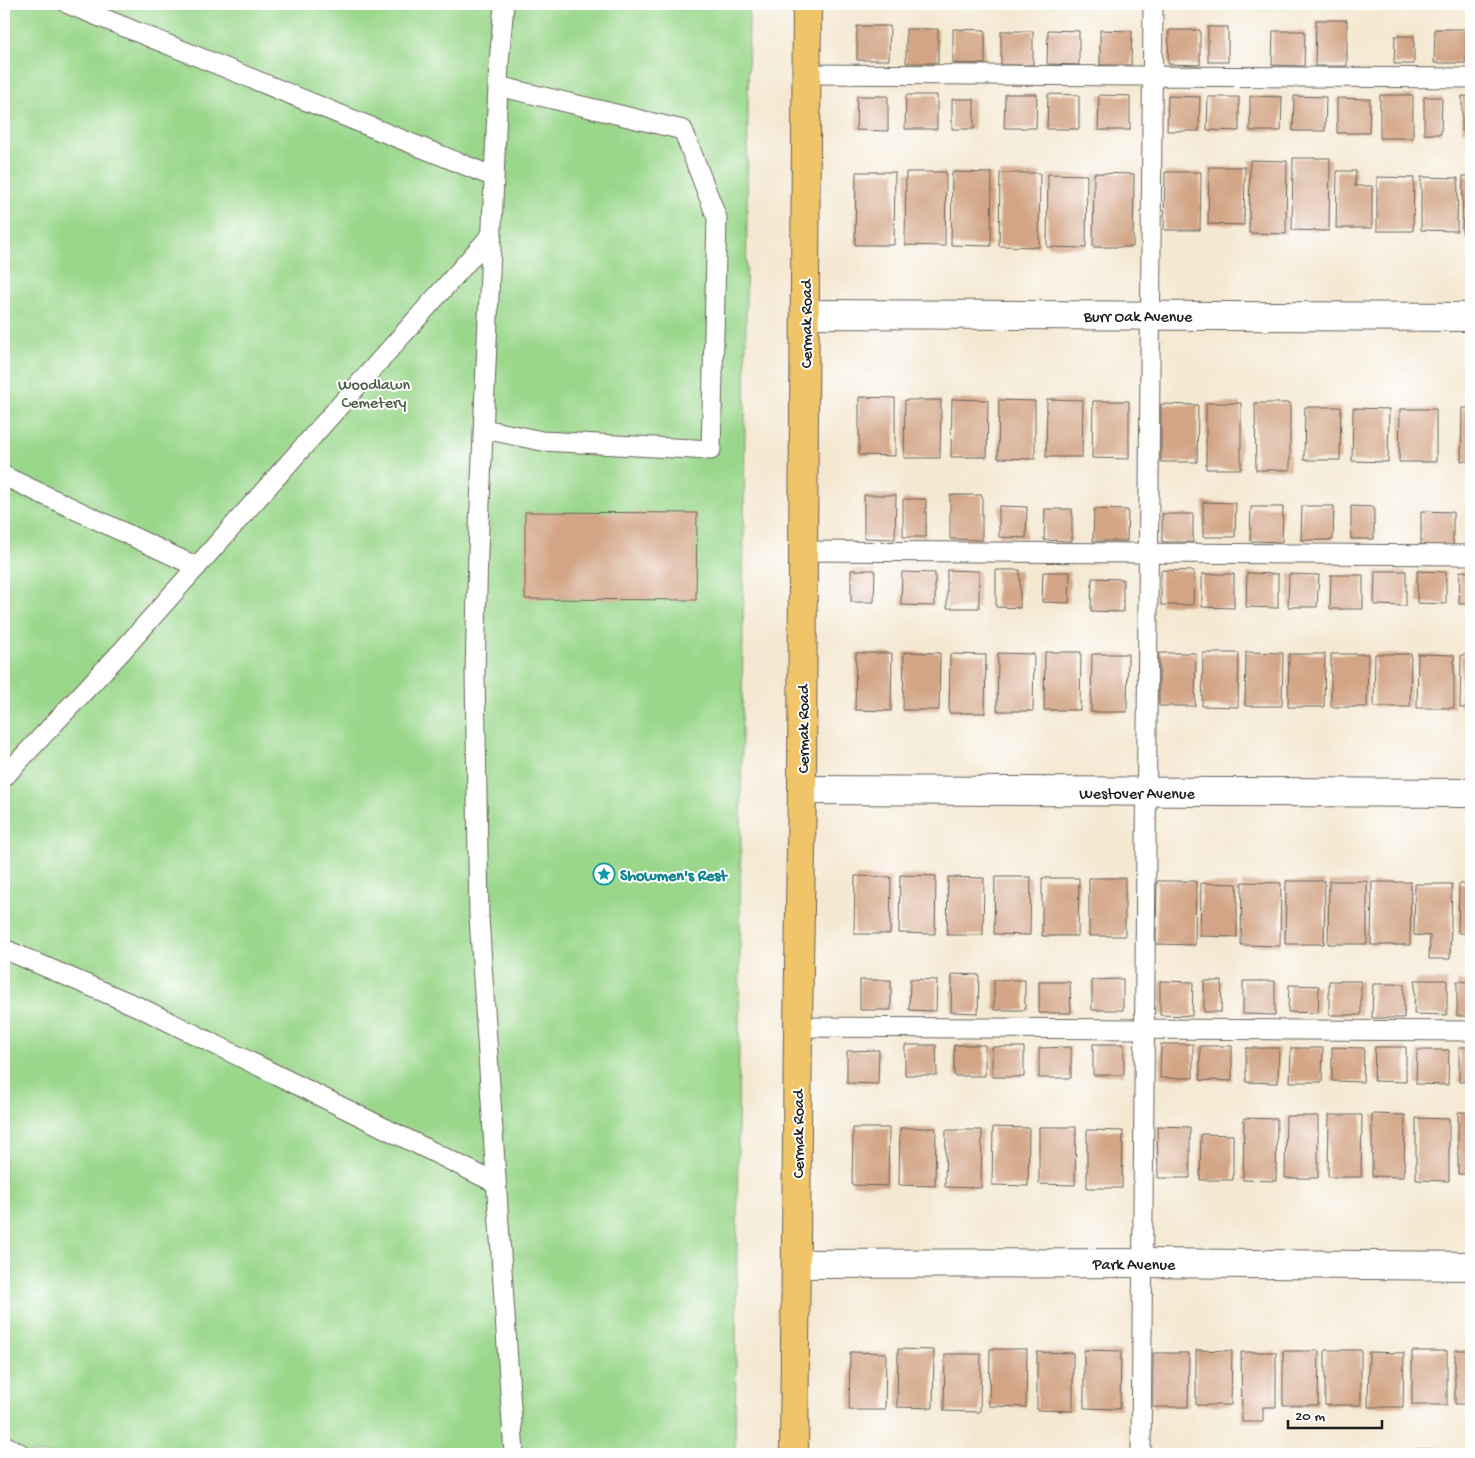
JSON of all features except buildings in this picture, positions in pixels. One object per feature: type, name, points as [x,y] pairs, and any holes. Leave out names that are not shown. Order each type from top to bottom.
[{"type":"main road","name":"Cermak Road","points":[[794,1454],[802,790],[807,4]]},
{"type":"street","name":"Burr Oak Avenue","points":[[805,314],[1471,317]]},
{"type":"street","name":"Westover Avenue","points":[[802,790],[1471,794]]},
{"type":"street","name":"Park Avenue","points":[[796,1264],[1142,1263],[1471,1266]]},
{"type":"lane","points":[[68,4],[494,177]]},
{"type":"lane","points":[[504,4],[498,86],[474,673],[478,917],[514,1454]]},
{"type":"lane","points":[[1141,1454],[1153,4]]},
{"type":"lane","points":[[807,74],[1471,78]]},
{"type":"lane","points":[[484,429],[542,441],[711,450],[717,218],[683,130],[498,86]]},
{"type":"lane","points":[[4,777],[122,651],[492,234]]},
{"type":"lane","points":[[4,476],[197,567]]},
{"type":"lane","points":[[803,552],[1471,555]]},
{"type":"lane","points":[[4,949],[141,1008],[496,1183]]},
{"type":"lane","points":[[798,1027],[1471,1031]]},
{"type":"lane","points":[[4,1446],[21,1454]]},
{"type":"green space","name":"Woodlawn Cemetery","points":[[4,4],[749,4],[735,1454],[4,1454]]},
{"type":"place","name":"Showmen's Rest","points":[[604,874]]}]
